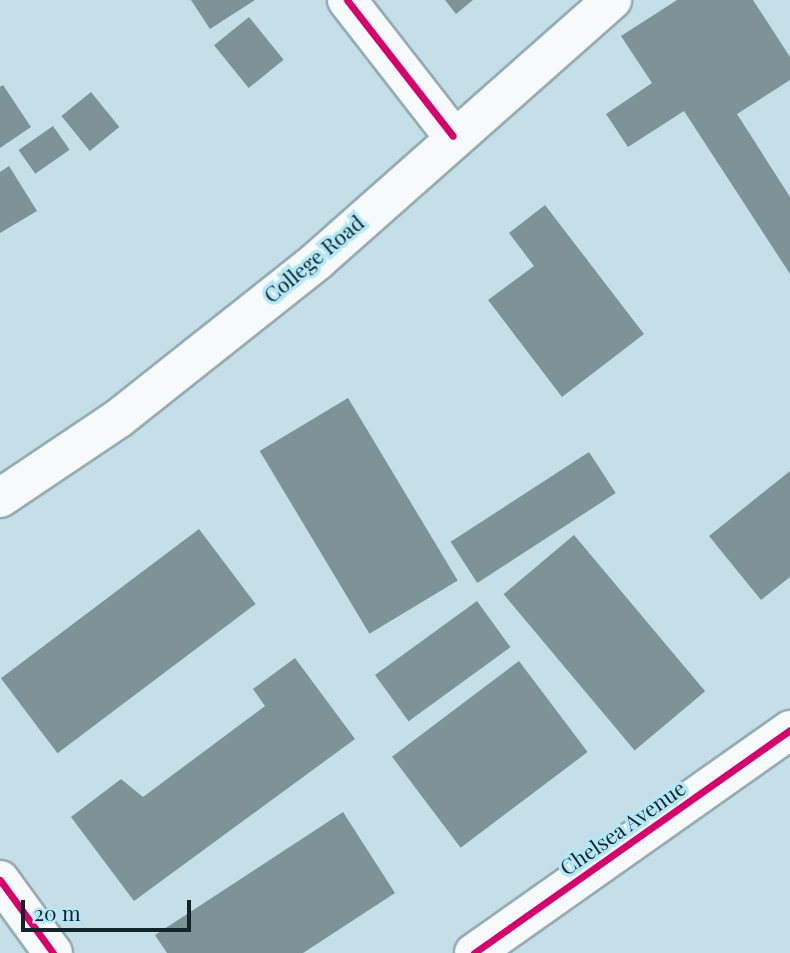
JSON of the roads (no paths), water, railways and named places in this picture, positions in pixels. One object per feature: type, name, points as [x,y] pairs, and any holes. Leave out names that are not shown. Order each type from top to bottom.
[{"type":"main road","points":[[347,0],[453,136]]},
{"type":"main road","name":"College Road","points":[[0,498],[120,418],[317,261],[453,136],[612,0]]},
{"type":"main road","name":"Chelsea Avenue","points":[[474,953],[790,730]]},
{"type":"main road","points":[[0,880],[53,953]]}]
